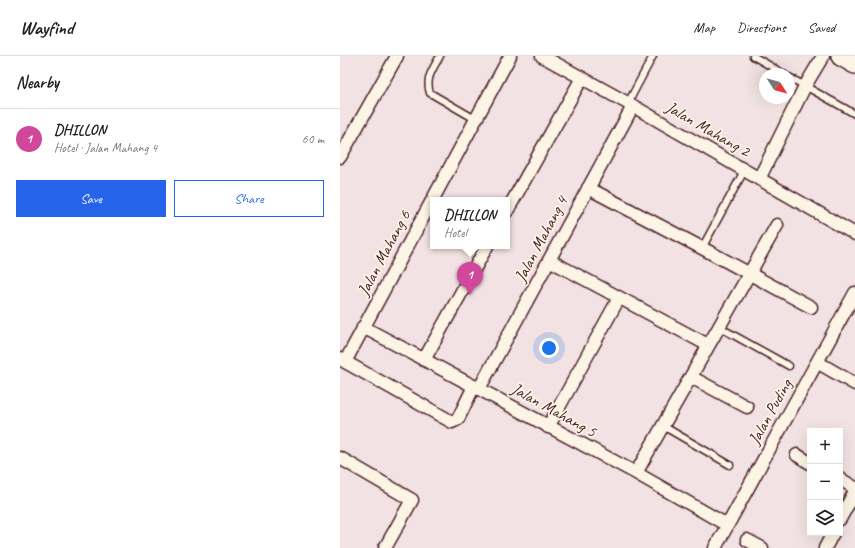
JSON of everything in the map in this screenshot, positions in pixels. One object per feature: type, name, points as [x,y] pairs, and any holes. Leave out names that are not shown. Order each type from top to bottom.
[{"type":"main road","points":[[841,56],[855,64]]},
{"type":"street","points":[[340,156],[397,56]]},
{"type":"street","name":"Jalan Mahang 6","points":[[434,197],[510,56]]},
{"type":"street","name":"Jalan Mahang 2","points":[[542,56],[630,104],[855,234]]},
{"type":"street","points":[[759,178],[805,86],[823,56]]},
{"type":"street","points":[[510,206],[582,78]]},
{"type":"street","name":"Jalan Mahang 4","points":[[343,360],[447,420],[455,422],[549,260],[588,188],[630,104]]},
{"type":"street","points":[[588,188],[811,307]]},
{"type":"street","name":"Jalan Mahang 6","points":[[343,360],[364,327],[430,204]]},
{"type":"street","points":[[636,473],[777,224]]},
{"type":"street","points":[[424,360],[485,249]]},
{"type":"street","points":[[549,260],[708,346]]},
{"type":"street","name":"Jalan Puding","points":[[715,548],[855,293]]},
{"type":"street","points":[[548,427],[619,298]]},
{"type":"street","name":"Jalan Mahang 5","points":[[364,327],[636,473],[727,525]]},
{"type":"street","points":[[817,362],[855,384]]},
{"type":"street","points":[[691,377],[747,407]]},
{"type":"street","points":[[797,455],[807,461]]},
{"type":"street","points":[[340,458],[412,500],[385,548]]},
{"type":"street","points":[[843,481],[855,488]]},
{"type":"street","points":[[843,514],[855,491]]},
{"type":"street","points":[[825,548],[831,536]]},
{"type":"street","points":[[747,540],[762,548]]},
{"type":"lane","points":[[440,56],[429,76],[427,85],[430,93],[475,120]]},
{"type":"lane","points":[[630,104],[653,56]]},
{"type":"lane","points":[[753,56],[774,68]]},
{"type":"lane","points":[[795,80],[855,114]]},
{"type":"lane","points":[[702,248],[744,171]]},
{"type":"lane","points":[[719,327],[789,366]]},
{"type":"lane","points":[[663,426],[730,465]]},
{"type":"place","name":"DHILLON","points":[[470,295]]}]
